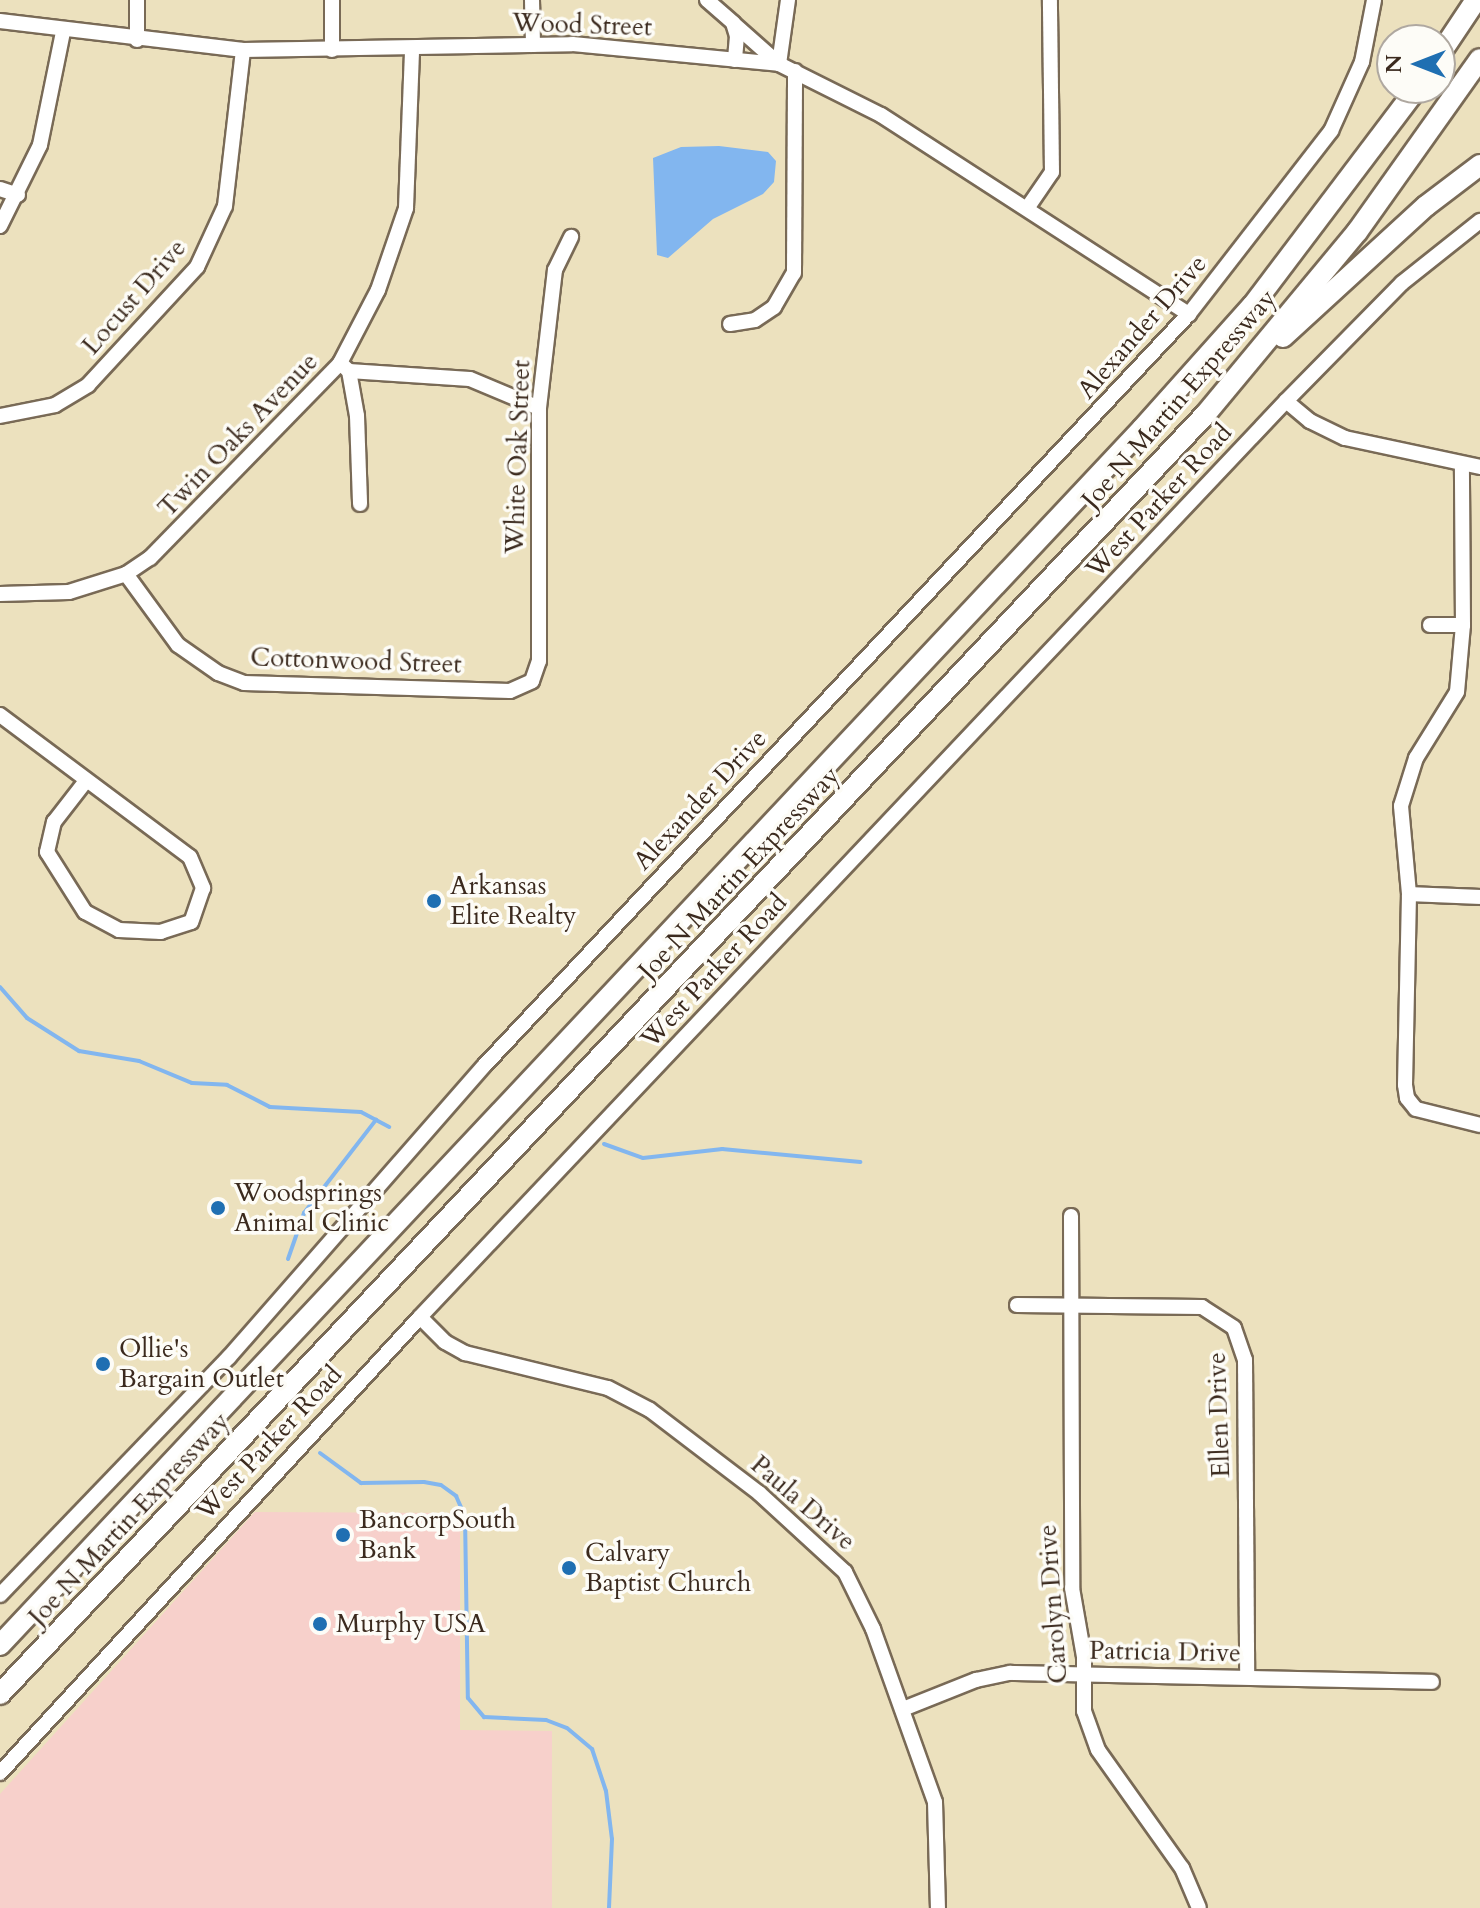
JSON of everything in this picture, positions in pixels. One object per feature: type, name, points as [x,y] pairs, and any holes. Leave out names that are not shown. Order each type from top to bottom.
[{"type":"highway","points":[[1456,30],[1476,0]]},
{"type":"highway","name":"Joe N Martin Expressway","points":[[0,1694],[1230,386],[1357,232],[1480,59]]},
{"type":"highway","name":"Joe N Martin Expressway","points":[[0,1645],[1142,429],[1253,305],[1405,104]]},
{"type":"highway","points":[[1230,386],[1426,206],[1480,165]]},
{"type":"street","points":[[137,0],[137,40]]},
{"type":"street","points":[[332,0],[332,50]]},
{"type":"street","points":[[532,0],[533,45]]},
{"type":"street","points":[[707,0],[779,64]]},
{"type":"street","points":[[779,64],[788,0]]},
{"type":"street","points":[[1028,207],[1052,172],[1050,0]]},
{"type":"street","name":"Alexander Drive","points":[[0,1595],[229,1357],[483,1067],[1189,314],[1331,131],[1362,62],[1374,0]]},
{"type":"street","name":"Wood Street","points":[[0,21],[63,32],[243,50],[620,45],[779,64],[881,115],[1028,207],[1189,314]]},
{"type":"street","points":[[733,23],[737,36],[735,60]]},
{"type":"street","points":[[0,226],[18,195],[47,123],[63,32]]},
{"type":"street","name":"Twin Oaks Avenue","points":[[0,594],[69,592],[126,574],[200,510],[345,367],[378,290],[406,208],[412,49]]},
{"type":"street","name":"Locust Drive","points":[[0,416],[55,405],[88,385],[197,267],[225,206],[243,50]]},
{"type":"street","points":[[730,324],[755,320],[774,307],[794,273],[795,71]]},
{"type":"street","points":[[0,189],[18,195]]},
{"type":"street","name":"West Parker Road","points":[[0,1773],[420,1317],[1286,401],[1402,283],[1480,221]]},
{"type":"street","name":"White Oak Street","points":[[532,681],[539,661],[539,408],[555,270],[571,237]]},
{"type":"street","points":[[360,504],[357,416],[345,367],[447,375],[489,385],[539,408]]},
{"type":"street","points":[[1286,401],[1317,425],[1345,438],[1480,467]]},
{"type":"street","points":[[1462,465],[1463,625],[1457,692],[1405,781],[1401,813],[1409,894],[1407,1098],[1416,1109],[1480,1125]]},
{"type":"street","name":"Cottonwood Street","points":[[126,574],[178,645],[218,673],[244,683],[510,691],[532,681]]},
{"type":"street","points":[[1430,625],[1463,625]]},
{"type":"street","points":[[0,715],[85,782],[190,857],[203,888],[191,922],[161,932],[119,930],[85,912],[47,852],[54,822],[85,782]]},
{"type":"street","points":[[1409,894],[1480,897]]},
{"type":"street","name":"Carolyn Drive","points":[[1071,1216],[1072,1588],[1084,1674],[1084,1711],[1091,1735],[1182,1868],[1199,1908]]},
{"type":"street","name":"Ellen Drive","points":[[1017,1305],[1202,1307],[1227,1320],[1240,1338],[1245,1360],[1247,1677]]},
{"type":"street","name":"Paula Drive","points":[[420,1317],[445,1342],[465,1353],[581,1380],[634,1400],[759,1493],[845,1572],[903,1709],[935,1802],[938,1908]]},
{"type":"street","name":"Patricia Drive","points":[[903,1709],[1000,1674],[1432,1682]]},
{"type":"shaded area","points":[[255,1512],[460,1513],[460,1730],[552,1731],[552,1908],[0,1908],[0,1794]]},
{"type":"water","points":[[719,146],[768,152],[776,161],[774,182],[763,194],[713,219],[668,258],[657,255],[653,158],[681,147]]},
{"type":"waterway","points":[[0,987],[27,1018],[79,1051],[139,1061],[192,1083],[227,1085],[270,1107],[361,1112],[389,1127]]},
{"type":"waterway","points":[[288,1259],[304,1213],[376,1120]]},
{"type":"waterway","points":[[604,1144],[643,1158],[722,1149],[860,1162]]},
{"type":"waterway","points":[[320,1453],[361,1483],[424,1482],[441,1485],[456,1496],[465,1516],[468,1698],[484,1717],[546,1720],[567,1728],[592,1749],[606,1791],[612,1839],[609,1908]]},
{"type":"place","name":"Arkansas Elite Realty","points":[[434,901]]},
{"type":"place","name":"Woodsprings Animal Clinic","points":[[218,1208]]},
{"type":"place","name":"Ollie's Bargain Outlet","points":[[103,1364]]},
{"type":"place","name":"BancorpSouth Bank","points":[[343,1535]]},
{"type":"place","name":"Calvary Baptist Church","points":[[569,1568]]},
{"type":"place","name":"Murphy USA","points":[[320,1624]]}]
